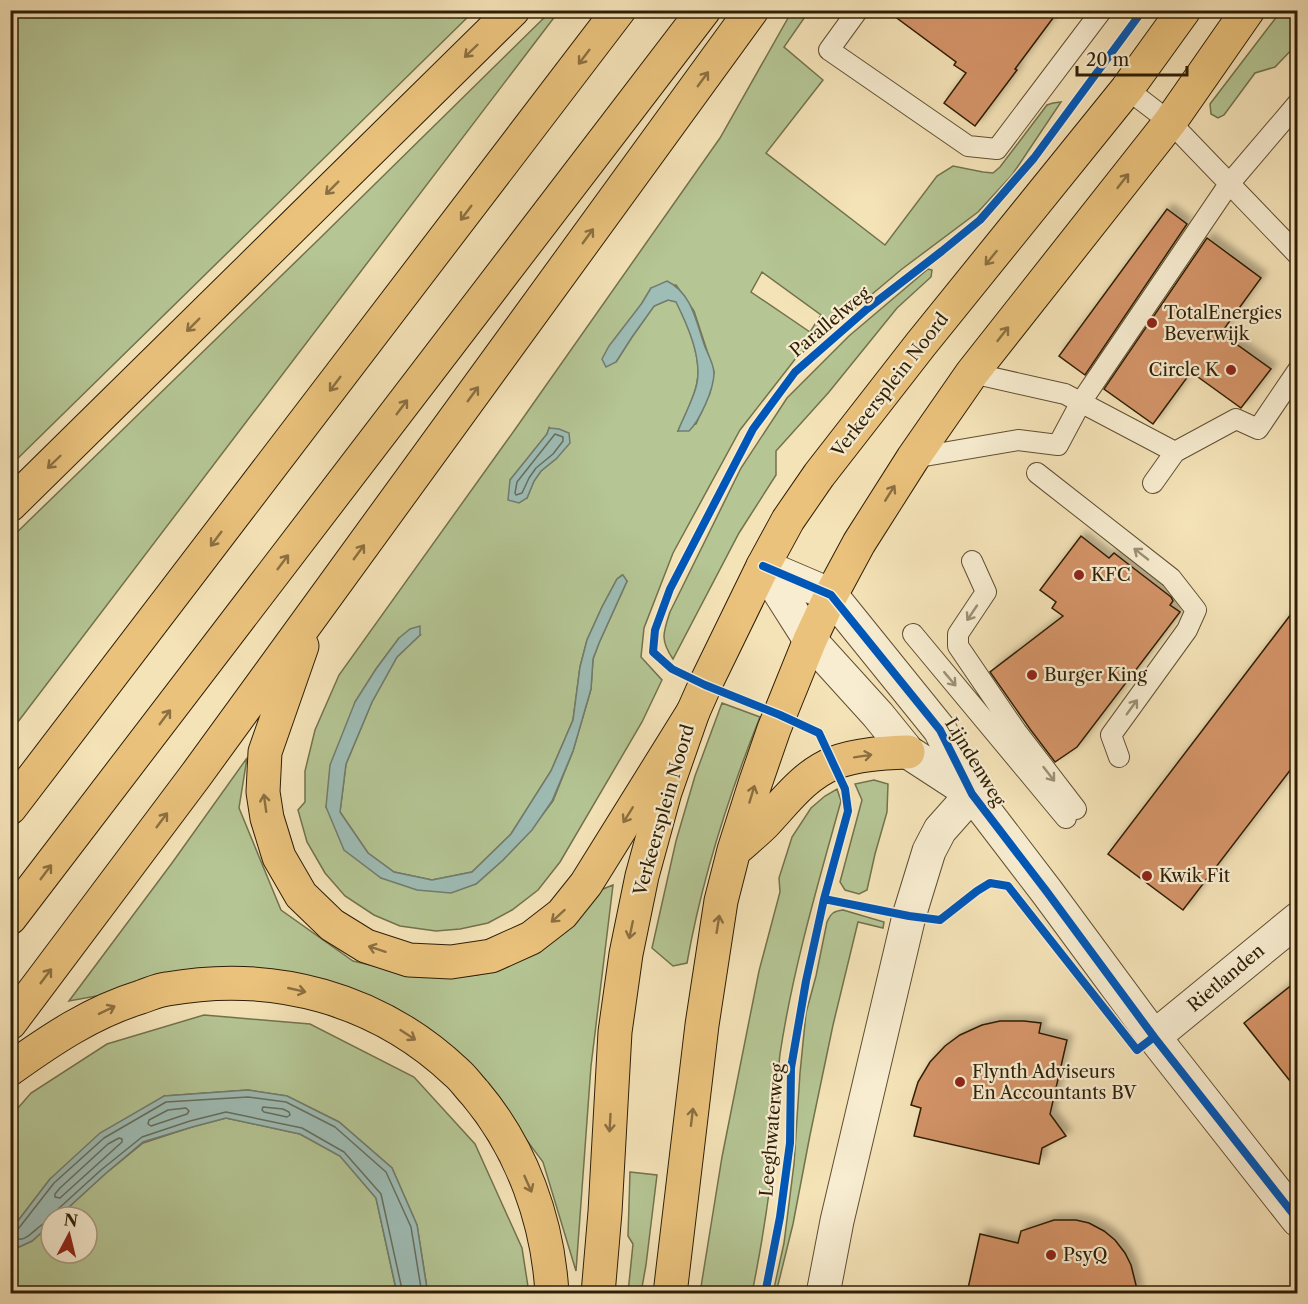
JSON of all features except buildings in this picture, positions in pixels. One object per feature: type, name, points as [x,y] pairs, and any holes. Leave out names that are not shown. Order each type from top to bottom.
[{"type":"main road","points":[[10,505],[513,10]]},
{"type":"main road","points":[[10,808],[619,10]]},
{"type":"main road","points":[[10,918],[704,10]]},
{"type":"main road","points":[[10,1023],[189,784],[752,10]]},
{"type":"main road","points":[[1127,90],[1184,10]]},
{"type":"main road","points":[[670,1293],[702,1025],[721,901],[755,784],[774,729],[810,640],[859,543],[913,458],[972,373],[1170,122],[1248,10]]},
{"type":"main road","name":"Verkeersplein Noord","points":[[598,1293],[615,1032],[626,954],[654,830],[693,712],[763,566],[788,520],[819,475],[1127,90]]},
{"type":"main road","points":[[312,616],[266,752],[263,792],[267,818],[279,857],[301,895],[332,926],[366,946],[409,960],[450,962],[491,956],[531,938],[562,914],[586,884],[693,712]]},
{"type":"main road","points":[[734,850],[763,824],[800,785],[820,771],[851,758],[908,752]]},
{"type":"main road","points":[[10,1069],[72,1027],[122,1003],[165,989],[221,982],[255,983],[288,987],[357,1007],[408,1034],[443,1061],[482,1101],[502,1128],[534,1199],[548,1252],[552,1293]]},
{"type":"street","name":"Lijndenweg","points":[[763,566],[831,595],[940,730],[972,794],[1154,1038],[1298,1220]]},
{"type":"street","name":"Lijndenweg","points":[[763,566],[810,640],[908,752],[972,794]]},
{"type":"street","points":[[823,1293],[837,1221],[909,916],[929,850],[940,830],[972,794]]},
{"type":"street","name":"Rietlanden","points":[[1154,1038],[1298,919]]},
{"type":"lane","points":[[858,10],[829,50],[968,146],[998,150],[1102,10]]},
{"type":"lane","points":[[1127,90],[1170,122],[1298,255]]},
{"type":"lane","points":[[913,458],[1018,440],[1058,445],[1081,402],[1229,184],[1298,103]]},
{"type":"lane","points":[[1153,483],[1175,452],[1236,419],[1258,429],[1298,369]]},
{"type":"lane","points":[[972,373],[1065,394],[1175,452]]},
{"type":"lane","points":[[1037,473],[1171,578],[1196,610],[1187,630],[1111,735],[1119,757]]},
{"type":"lane","points":[[913,634],[1071,813],[958,646],[958,634],[986,592],[972,561]]},
{"type":"green space","points":[[11,10],[474,10],[474,11],[11,465]]},
{"type":"green space","points":[[552,10],[559,11],[11,731],[11,538]]},
{"type":"green space","points":[[792,11],[809,11],[784,47],[823,80],[766,153],[885,245],[937,176],[953,166],[993,173],[1047,105],[1061,102],[1012,175],[978,212],[902,269],[796,358],[740,430],[673,553],[644,628],[641,657],[662,680],[642,722],[560,862],[538,890],[512,910],[488,923],[460,929],[436,931],[400,926],[374,915],[345,896],[325,873],[307,842],[298,810],[305,802],[305,771],[315,730],[339,675],[720,138]],"holes":[[[762,272],[821,315],[810,332],[751,292]],[[676,285],[694,311],[714,372],[710,393],[696,424],[678,431],[694,393],[698,372],[692,340],[676,301],[668,300],[654,306],[616,362],[651,288]],[[549,428],[557,458],[541,471],[527,498],[510,480],[547,434]],[[622,575],[627,581],[593,659],[591,689],[573,751],[553,801],[531,830],[476,884],[381,878],[326,807],[355,702],[399,638],[420,635],[397,657],[372,702],[346,764],[340,812],[368,853],[394,872],[432,880],[472,872],[511,834],[551,771],[573,720],[580,667],[587,640],[617,579]]]},
{"type":"green space","points":[[1281,11],[1297,11],[1297,44],[1275,67],[1255,73],[1224,115],[1218,118],[1211,114],[1210,104]]},
{"type":"green space","points":[[928,269],[932,270],[931,277],[897,308],[829,392],[776,451],[776,475],[739,533],[673,659],[664,641],[670,612],[741,468],[787,398],[849,336]]},
{"type":"green space","points":[[722,703],[760,717],[717,838],[700,900],[687,963],[673,966],[652,948],[676,841],[695,776]]},
{"type":"green space","points":[[247,758],[239,808],[281,910],[353,961],[413,975],[448,978],[477,975],[509,966],[541,950],[598,891],[613,885],[591,1066],[576,1271],[543,1162],[488,1088],[388,1013],[163,984],[69,1001]]},
{"type":"green space","points":[[874,780],[888,784],[887,812],[867,890],[859,894],[845,890],[840,882],[862,800],[855,784]]},
{"type":"green space","points":[[837,789],[841,801],[807,926],[785,1022],[779,1062],[779,1109],[773,1162],[752,1293],[700,1293],[722,1157],[759,971],[780,892],[779,878],[792,837],[811,808]]},
{"type":"green space","points":[[843,910],[884,922],[883,928],[858,922],[833,1025],[793,1224],[776,1293],[773,1293],[784,1243],[794,1164],[806,1013],[827,922],[833,913]]},
{"type":"green space","points":[[204,1015],[310,1024],[414,1077],[475,1144],[522,1248],[529,1293],[426,1293],[417,1225],[392,1168],[339,1122],[287,1096],[248,1090],[164,1096],[50,1179],[11,1230],[11,1116],[31,1093],[107,1044]]},
{"type":"green space","points":[[226,1118],[300,1134],[340,1156],[376,1198],[397,1294],[11,1293],[10,1240],[19,1247],[39,1235],[39,1265],[99,1265],[99,1205],[71,1205],[143,1143]]},
{"type":"green space","points":[[630,1172],[657,1175],[641,1293],[628,1293],[633,1244],[628,1236]]},
{"type":"water","points":[[667,281],[675,286],[688,301],[714,370],[712,387],[706,404],[689,431],[678,431],[696,388],[697,362],[689,330],[676,302],[668,300],[654,306],[616,362],[606,367],[602,359],[651,288]]},
{"type":"water","points":[[549,428],[569,433],[570,443],[541,471],[527,498],[519,503],[508,500],[510,480],[547,434]]},
{"type":"water","points":[[623,575],[627,581],[593,659],[591,689],[573,751],[552,801],[532,830],[503,860],[476,884],[451,893],[417,890],[381,878],[344,850],[326,807],[330,765],[355,702],[399,638],[410,629],[420,626],[420,635],[397,657],[372,702],[346,764],[340,812],[368,853],[394,872],[432,880],[472,872],[511,834],[551,771],[573,720],[580,667],[587,640],[617,579]]},
{"type":"water","points":[[248,1090],[287,1096],[339,1122],[392,1168],[417,1225],[426,1293],[397,1293],[376,1198],[340,1156],[300,1134],[226,1118],[143,1142],[71,1205],[39,1205],[39,1235],[32,1241],[19,1247],[11,1240],[11,1230],[50,1179],[100,1133],[164,1096]]},
{"type":"cycle path","name":"Parallelweg","points":[[765,1294],[780,1217],[790,1143],[791,1068],[806,981],[824,899],[848,811],[845,789],[819,733],[672,669],[653,652],[655,630],[670,589],[753,429],[795,372],[867,309],[980,220],[1034,158],[1143,10]]},
{"type":"cycle path","points":[[763,566],[831,595],[940,730],[972,794],[1154,1037],[1298,1220]]},
{"type":"cycle path","points":[[824,899],[940,920],[990,883],[1008,886],[1137,1050],[1154,1037]]},
{"type":"place","name":"TotalEnergies Beverwijk","points":[[1152,323]]},
{"type":"place","name":"Circle K","points":[[1231,370]]},
{"type":"place","name":"KFC","points":[[1079,575]]},
{"type":"place","name":"Burger King","points":[[1032,675]]},
{"type":"place","name":"Kwik Fit","points":[[1147,876]]},
{"type":"place","name":"Flynth Adviseurs En Accountants BV","points":[[960,1082]]},
{"type":"place","name":"PsyQ","points":[[1051,1255]]}]
